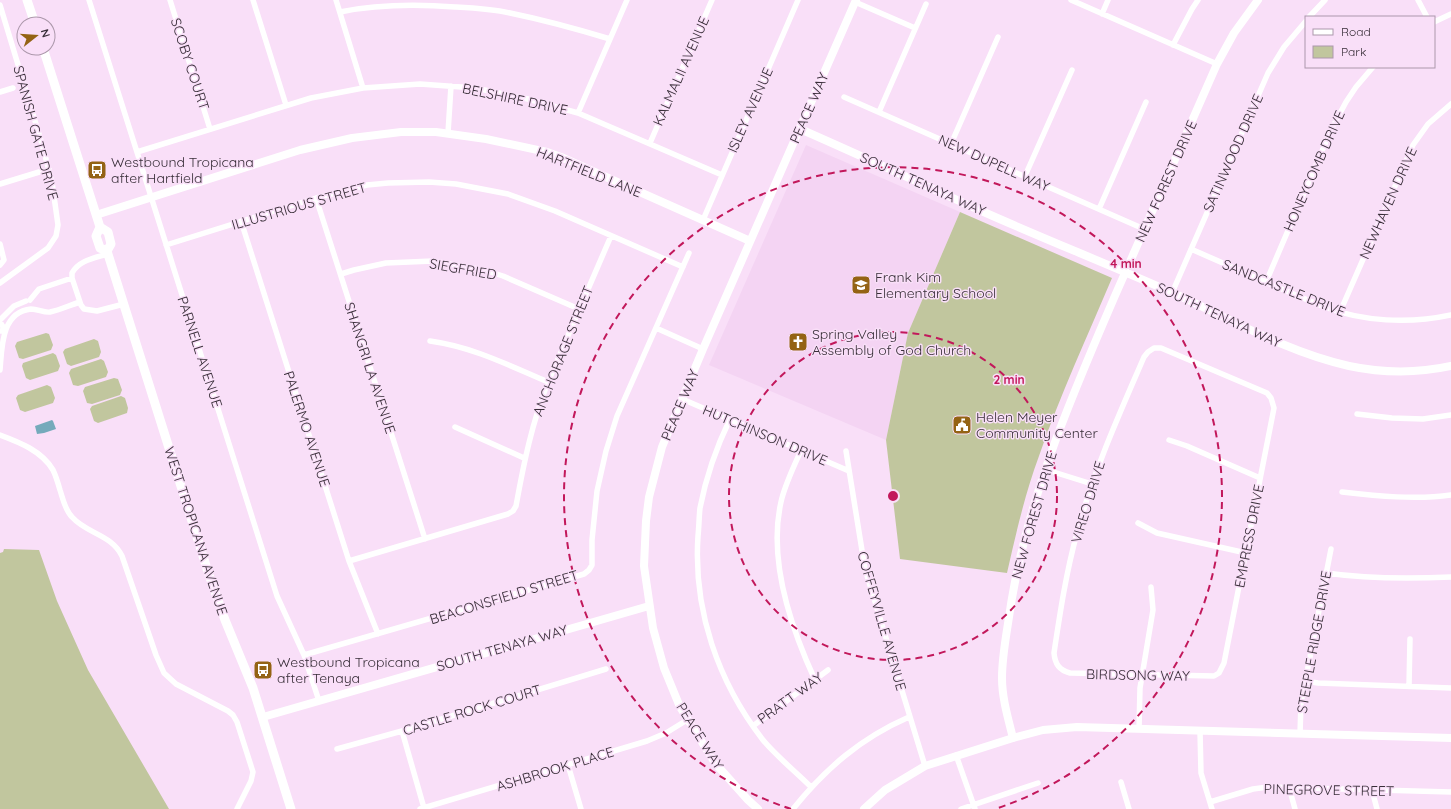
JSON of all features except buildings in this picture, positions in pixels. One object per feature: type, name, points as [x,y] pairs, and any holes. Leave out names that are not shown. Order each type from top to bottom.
[{"type":"main road","points":[[28,0],[33,16]]},
{"type":"main road","name":"WEST TROPICANA AVENUE","points":[[46,56],[100,227],[96,236],[100,248],[107,253],[208,572],[225,620],[253,688],[291,809]]},
{"type":"street","name":"PARNELL AVENUE","points":[[89,0],[277,596],[304,655],[319,701]]},
{"type":"street","name":"SCOBY COURT","points":[[170,0],[210,129]]},
{"type":"street","points":[[254,0],[286,105]]},
{"type":"street","points":[[336,0],[363,88]]},
{"type":"street","points":[[578,112],[627,0]]},
{"type":"street","name":"KALMALII AVENUE","points":[[650,143],[712,0]]},
{"type":"street","name":"ISLEY AVENUE","points":[[703,220],[798,0]]},
{"type":"street","points":[[1071,0],[1217,64]]},
{"type":"street","points":[[1102,14],[1108,0]]},
{"type":"street","points":[[1173,45],[1198,0]]},
{"type":"street","name":"NEW FOREST DRIVE","points":[[1012,738],[1004,702],[1002,679],[1003,659],[1012,594],[1028,524],[1044,469],[1071,397],[1217,64],[1234,32],[1258,0]]},
{"type":"street","points":[[1310,16],[1325,0]]},
{"type":"street","points":[[1418,0],[1426,16]]},
{"type":"street","points":[[856,1],[915,28]]},
{"type":"street","name":"PEACE WAY","points":[[758,809],[715,763],[680,707],[664,668],[653,628],[644,566],[646,521],[649,497],[662,447],[703,349],[856,1]]},
{"type":"street","points":[[340,12],[366,7],[417,4],[482,9],[509,13],[563,25],[610,39]]},
{"type":"street","points":[[878,112],[926,4]]},
{"type":"street","name":"SPANISH GATE DRIVE","points":[[0,5],[37,124],[58,219],[56,236],[48,248],[0,283]]},
{"type":"street","points":[[1435,22],[1451,14]]},
{"type":"street","name":"SATINWOOD DRIVE","points":[[1172,293],[1268,74],[1284,47],[1305,22]]},
{"type":"street","points":[[951,144],[998,37]]},
{"type":"street","name":"HONEYCOMB DRIVE","points":[[1266,282],[1331,130],[1356,87],[1372,68]]},
{"type":"street","points":[[1025,176],[1072,70]]},
{"type":"street","name":"BELSHIRE DRIVE","points":[[137,152],[311,98],[363,88],[420,84],[474,88],[528,99],[578,112],[722,175]]},
{"type":"street","points":[[448,133],[451,86]]},
{"type":"street","points":[[0,92],[13,88]]},
{"type":"street","name":"NEW DUPELL WAY","points":[[844,97],[1144,229]]},
{"type":"street","points":[[1099,209],[1146,102]]},
{"type":"street","name":"NEWHAVEN DRIVE","points":[[1340,312],[1413,145],[1428,124],[1451,104]]},
{"type":"street","name":"SOUTH TENAYA WAY","points":[[800,129],[1172,293],[1283,345],[1314,357],[1343,364],[1382,370],[1418,370],[1451,366]]},
{"type":"street","name":"HARTFIELD LANE","points":[[96,215],[300,150],[330,142],[376,134],[401,132],[448,133],[486,139],[547,152],[750,241]]},
{"type":"street","points":[[0,184],[48,169]]},
{"type":"street","name":"ILLUSTRIOUS STREET","points":[[166,245],[316,198],[367,186],[388,183],[429,182],[456,184],[508,194],[555,211],[682,267]]},
{"type":"street","name":"SHANGRI LA AVENUE","points":[[316,198],[425,539]]},
{"type":"street","name":"PALERMO AVENUE","points":[[241,221],[349,561],[378,634]]},
{"type":"street","name":"ANCHORAGE STREET","points":[[349,561],[508,514],[513,511],[516,506],[524,458],[540,403],[611,236]]},
{"type":"street","points":[[0,244],[4,260],[0,265]]},
{"type":"street","name":"SANDCASTLE DRIVE","points":[[1191,249],[1340,312],[1387,320],[1406,321],[1451,315]]},
{"type":"street","points":[[107,253],[86,260],[80,264],[73,270],[72,278],[80,302],[84,309],[103,311],[124,304]]},
{"type":"street","name":"BEACONSFIELD STREET","points":[[304,655],[584,574],[589,570],[592,565],[592,540],[597,491],[606,451],[617,416],[689,253]]},
{"type":"street","name":"SIEGFRIED","points":[[340,274],[386,263],[433,261],[484,270],[503,276],[579,309]]},
{"type":"street","points":[[0,370],[2,330],[0,321],[14,306],[28,300],[39,289],[72,278]]},
{"type":"street","points":[[2,330],[14,317],[23,312],[32,309],[50,312],[80,302]]},
{"type":"street","points":[[656,328],[703,349]]},
{"type":"street","points":[[430,341],[479,352],[548,382]]},
{"type":"street","name":"EMPRESS DRIVE","points":[[1154,348],[1161,348],[1267,393],[1271,398],[1274,408],[1224,663],[1219,673]]},
{"type":"street","name":"VIREO DRIVE","points":[[1058,667],[1055,661],[1054,653],[1064,593],[1077,533],[1092,484],[1110,434],[1144,357],[1154,348]]},
{"type":"street","name":"HUTCHINSON DRIVE","points":[[682,399],[849,470]]},
{"type":"street","points":[[1357,414],[1392,418],[1423,419],[1451,415]]},
{"type":"street","points":[[730,419],[707,476],[700,510],[698,575],[707,633],[720,667],[736,700],[753,726],[764,741],[811,787]]},
{"type":"street","points":[[455,427],[524,458]]},
{"type":"street","points":[[0,435],[28,447],[46,461],[55,474],[66,508],[71,516],[76,521],[110,541],[117,548],[122,556],[156,655],[168,677],[176,684],[228,711],[236,718],[253,772],[251,781],[237,809]]},
{"type":"street","points":[[1169,440],[1187,446],[1260,478]]},
{"type":"street","points":[[801,450],[782,500],[778,522],[778,550],[783,589],[788,609],[801,649],[814,680]]},
{"type":"street","name":"COFFEYVILLE AVENUE","points":[[846,451],[865,569],[924,766]]},
{"type":"street","points":[[1044,469],[1092,484]]},
{"type":"street","points":[[1342,492],[1379,496],[1439,497],[1451,495]]},
{"type":"street","points":[[1138,523],[1157,533],[1246,553]]},
{"type":"street","name":"STEEPLE RIDGE DRIVE","points":[[1300,734],[1301,703],[1331,549]]},
{"type":"street","points":[[1326,573],[1351,576],[1410,579],[1451,577]]},
{"type":"street","points":[[1139,730],[1141,675],[1153,610],[1151,587]]},
{"type":"street","name":"SOUTH TENAYA WAY","points":[[262,717],[650,606]]},
{"type":"street","points":[[1409,686],[1410,639]]},
{"type":"street","name":"BIRDSONG WAY","points":[[1058,667],[1070,673],[1214,676],[1219,673]]},
{"type":"street","name":"CASTLE ROCK COURT","points":[[337,749],[402,731],[606,669]]},
{"type":"street","name":"PRATT WAY","points":[[753,726],[828,670]]},
{"type":"street","points":[[1305,681],[1318,683],[1451,688]]},
{"type":"street","points":[[794,809],[811,787],[832,766],[862,742],[909,717]]},
{"type":"street","name":"ASHBROOK PLACE","points":[[422,808],[647,742],[666,733],[687,720]]},
{"type":"street","points":[[864,809],[885,790],[924,766],[1012,738],[1043,730],[1077,727],[1451,738]]},
{"type":"street","points":[[402,731],[422,808]]},
{"type":"street","points":[[1200,731],[1201,774],[1212,809]]},
{"type":"street","points":[[956,755],[974,807]]},
{"type":"street","points":[[568,765],[581,809]]},
{"type":"street","points":[[1121,782],[1129,809]]},
{"type":"street","points":[[961,809],[974,807],[1038,783]]},
{"type":"street","name":"PINEGROVE STREET","points":[[1210,802],[1253,789],[1268,787],[1451,792]]},
{"type":"street","points":[[1289,787],[1295,809]]},
{"type":"street","points":[[1372,790],[1378,809]]},
{"type":"shaded area","name":"Frank Kim Elementary School","points":[[806,145],[960,212],[908,333],[886,440],[709,365]]},
{"type":"green space","points":[[960,212],[1112,278],[1047,433],[1025,499],[1007,573],[900,559],[886,440],[908,333]]},
{"type":"green space","points":[[46,333],[49,334],[53,345],[51,350],[23,359],[19,358],[15,346],[17,342]]},
{"type":"green space","points":[[94,339],[98,341],[101,352],[99,357],[71,366],[67,364],[63,352],[65,349]]},
{"type":"green space","points":[[53,353],[56,355],[60,366],[58,371],[30,380],[26,378],[22,366],[23,363]]},
{"type":"green space","points":[[101,359],[104,361],[108,372],[106,377],[78,386],[73,385],[69,373],[71,369]]},
{"type":"green space","points":[[114,378],[118,379],[122,390],[120,395],[92,404],[87,403],[83,391],[85,387]]},
{"type":"green space","points":[[47,385],[51,387],[55,398],[53,403],[25,412],[20,410],[16,398],[18,395]]},
{"type":"green space","points":[[121,396],[125,398],[128,408],[127,413],[98,423],[94,421],[90,409],[92,406]]},
{"type":"green space","points":[[4,549],[39,550],[57,601],[88,670],[169,809],[0,809],[0,553],[3,552]]},
{"type":"water","points":[[52,420],[56,429],[37,434],[35,426]]},
{"type":"place","name":"Westbound Tropicana after Hartfield","points":[[97,170]]},
{"type":"place","name":"Frank Kim Elementary School","points":[[861,285]]},
{"type":"place","name":"Spring Valley Assembly of God Church","points":[[798,342]]},
{"type":"place","name":"Helen Meyer Community Center","points":[[962,425]]},
{"type":"place","name":"Westbound Tropicana after Tenaya","points":[[263,670]]}]
